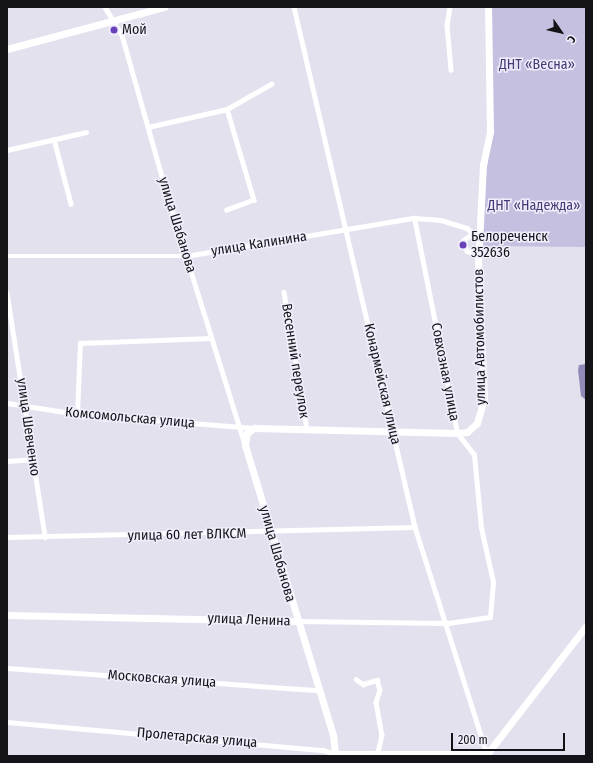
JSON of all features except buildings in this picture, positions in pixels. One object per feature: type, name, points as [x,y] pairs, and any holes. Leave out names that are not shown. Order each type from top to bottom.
[{"type":"street","name":"улица Шабанова","points":[[105,7],[122,35],[186,256],[238,428],[245,445],[272,533],[317,690],[335,742],[335,755]]},
{"type":"street","points":[[7,49],[164,7]]},
{"type":"street","name":"Конармейская улица","points":[[294,7],[347,229],[415,527],[448,623],[488,755]]},
{"type":"street","points":[[450,7],[447,25],[451,70]]},
{"type":"street","name":"улица Автомобилистов","points":[[457,433],[467,432],[477,423],[484,399],[479,254],[482,165],[490,132],[488,7]]},
{"type":"street","points":[[148,127],[227,109],[271,84]]},
{"type":"street","points":[[227,109],[254,200],[227,210]]},
{"type":"street","points":[[7,150],[86,132]]},
{"type":"street","points":[[54,139],[71,204]]},
{"type":"street","name":"улица Калинина","points":[[7,256],[186,256],[414,218],[441,220],[467,228],[480,240]]},
{"type":"street","name":"Совхозная улица","points":[[414,218],[457,433],[474,455],[481,528],[493,582],[490,617]]},
{"type":"street","points":[[472,234],[464,240],[467,251],[479,254]]},
{"type":"street","name":"Весенний переулок","points":[[284,292],[307,429]]},
{"type":"street","name":"улица Шевченко","points":[[7,293],[26,407],[45,537]]},
{"type":"street","points":[[77,414],[80,343],[211,338]]},
{"type":"street","name":"Комсомольская улица","points":[[7,403],[77,414],[238,428],[457,433]]},
{"type":"street","name":"улица Шабанова","points":[[245,445],[247,434],[254,428]]},
{"type":"street","points":[[7,461],[33,459]]},
{"type":"street","name":"улица 60 лет ВЛКСМ","points":[[7,537],[272,533],[415,527]]},
{"type":"street","name":"улица Ленина","points":[[7,615],[448,623],[490,617]]},
{"type":"street","points":[[488,755],[586,626]]},
{"type":"street","name":"Московская улица","points":[[7,668],[317,690]]},
{"type":"street","points":[[356,679],[363,684],[377,680],[380,690],[376,702],[382,735],[378,752]]},
{"type":"street","name":"Пролетарская улица","points":[[7,722],[323,750],[335,755],[355,752],[378,752],[488,755]]},
{"type":"street","points":[[335,742],[342,749],[355,752]]},
{"type":"street","points":[[347,756],[355,752]]},
{"type":"green space","name":"ДНТ «Весна»","points":[[487,7],[586,7],[586,247],[482,246],[484,164],[488,164]]},
{"type":"shaded area","points":[[586,364],[586,400],[581,396],[578,370],[579,365]]},
{"type":"place","name":"Мой","points":[[114,30]]},
{"type":"place","name":"Белореченск 352636","points":[[463,245]]},
{"type":"park label","name":"ДНТ «Надежда»","points":[[534,206]]}]
